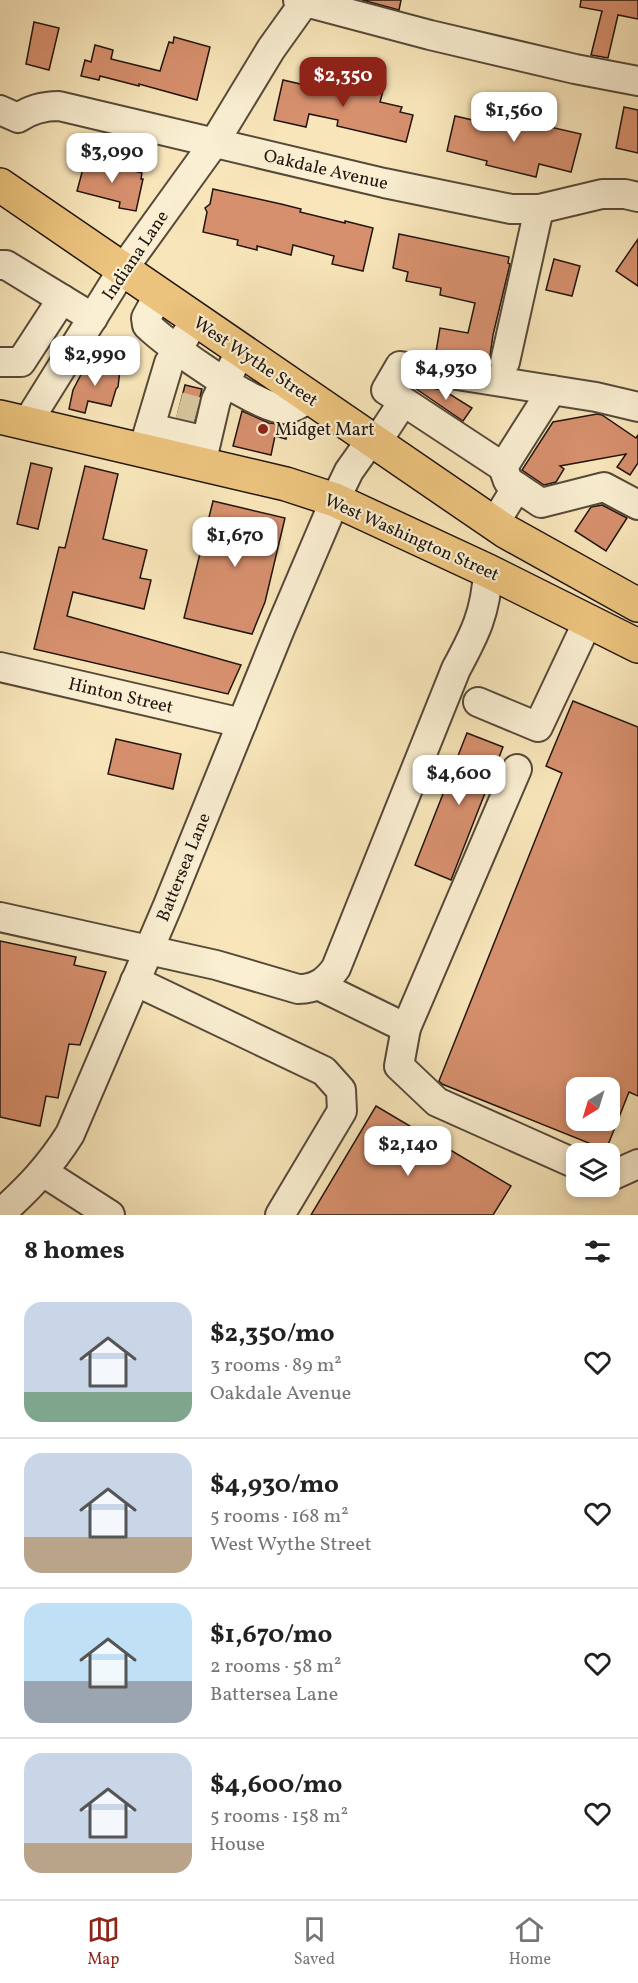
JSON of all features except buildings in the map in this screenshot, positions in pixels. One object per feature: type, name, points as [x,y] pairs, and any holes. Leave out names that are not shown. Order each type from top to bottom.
[{"type":"main road","name":"West Wythe Street","points":[[0,185],[494,524],[550,558],[638,605]]},
{"type":"main road","name":"West Washington Street","points":[[7,420],[147,439],[200,414],[286,484],[335,500],[488,571],[588,621],[634,635]]},
{"type":"street","points":[[303,1],[442,38],[638,81]]},
{"type":"street","name":"Indiana Lane","points":[[7,420],[93,318],[123,269],[214,143],[303,1]]},
{"type":"street","name":"Oakdale Avenue","points":[[9,114],[26,113],[44,106],[59,106],[384,183],[511,209],[539,209],[602,194],[625,194],[638,197]]},
{"type":"street","points":[[506,362],[539,209]]},
{"type":"street","points":[[3,265],[93,318]]},
{"type":"street","points":[[159,294],[146,318],[147,325],[162,340],[200,414]]},
{"type":"street","points":[[0,362],[21,362],[62,299]]},
{"type":"street","points":[[172,361],[195,319]]},
{"type":"street","points":[[200,414],[242,351]]},
{"type":"street","points":[[172,361],[194,381],[200,414]]},
{"type":"street","points":[[638,407],[596,397],[400,366],[386,390],[510,477],[541,503],[604,487],[638,505]]},
{"type":"street","points":[[494,524],[510,477],[552,390]]},
{"type":"street","points":[[147,439],[200,414],[250,398],[274,408],[287,409],[310,398]]},
{"type":"street","name":"Battersea Lane","points":[[0,1214],[43,1172],[70,1134],[149,950],[335,500],[349,471],[374,442],[403,402]]},
{"type":"street","points":[[0,917],[216,965],[298,989],[318,986],[329,978],[336,968],[447,689],[476,633],[483,611],[488,571]]},
{"type":"street","points":[[478,702],[538,726],[588,621]]},
{"type":"street","name":"Hinton Street","points":[[0,667],[242,723]]},
{"type":"street","points":[[517,769],[406,1028],[399,1066],[437,1102],[566,1160]]},
{"type":"street","points":[[135,981],[324,1071],[341,1090],[342,1111],[280,1215]]},
{"type":"street","points":[[318,986],[406,1028]]},
{"type":"street","points":[[620,1172],[638,1164]]},
{"type":"street","points":[[43,1172],[110,1215]]},
{"type":"tunnel","points":[[179,406],[197,411]]},
{"type":"place","name":"Midget Mart","points":[[263,429]]}]
